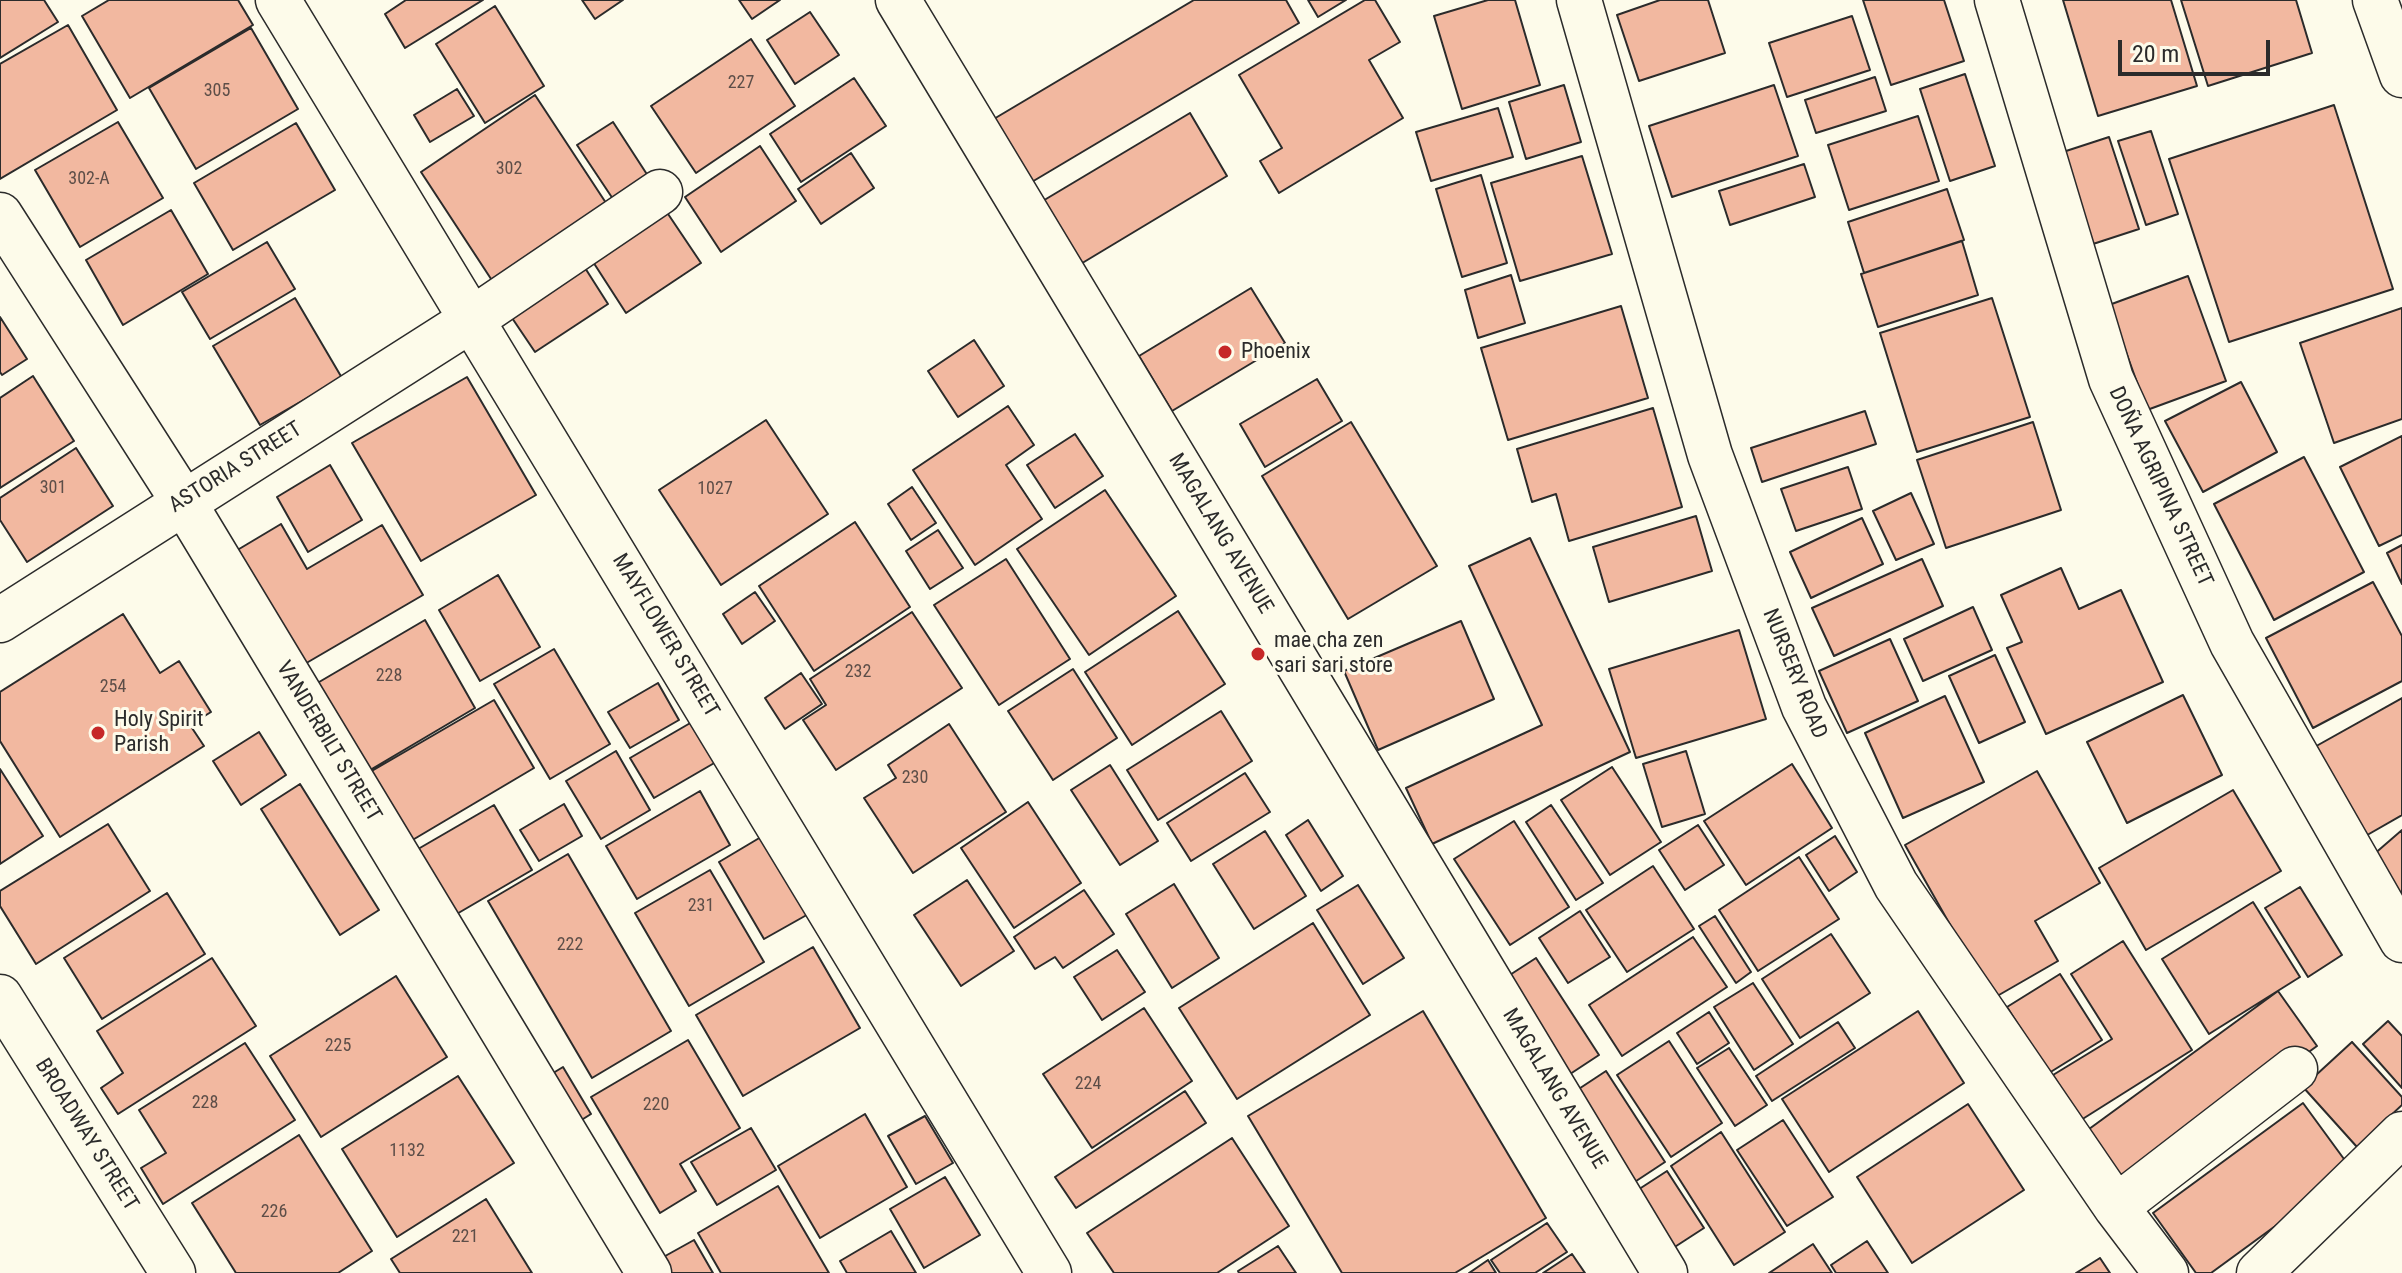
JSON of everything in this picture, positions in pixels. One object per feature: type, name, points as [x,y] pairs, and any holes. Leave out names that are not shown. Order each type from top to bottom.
[{"type":"street","name":"MAYFLOWER STREET","points":[[278,0],[474,318],[1049,1273]]},
{"type":"street","name":"MAGALANG AVENUE","points":[[898,0],[1665,1273]]},
{"type":"street","name":"NURSERY ROAD","points":[[1579,0],[1710,455],[1804,707],[1896,885],[2116,1207],[2166,1273]]},
{"type":"street","name":"DOÑA AGRIPINA STREET","points":[[1997,0],[2111,379],[2232,643],[2402,940]]},
{"type":"street","name":"ASTORIA STREET","points":[[0,620],[474,318],[660,192]]},
{"type":"street","name":"VANDERBILT STREET","points":[[0,215],[183,501],[649,1273]]},
{"type":"street","name":"BROADWAY STREET","points":[[0,997],[172,1273]]},
{"type":"street","points":[[2116,1207],[2295,1069]]},
{"type":"street","points":[[2259,1273],[2402,1134]]},
{"type":"building","points":[[0,0],[44,0],[58,22],[0,58]]},
{"type":"building","points":[[109,0],[238,0],[253,25],[130,98],[82,16]]},
{"type":"building","points":[[406,0],[483,0],[405,48],[385,14]]},
{"type":"building","points":[[582,0],[623,0],[595,19]]},
{"type":"building","points":[[739,0],[780,0],[752,19]]},
{"type":"building","points":[[1194,0],[1286,0],[1299,23],[1020,189],[982,126]]},
{"type":"building","points":[[1308,0],[1346,0],[1318,17]]},
{"type":"building","points":[[1365,0],[1375,0],[1400,42],[1369,60],[1403,118],[1279,193],[1260,161],[1282,148],[1239,75]]},
{"type":"building","points":[[1488,0],[1515,0],[1540,85],[1462,109],[1434,16]]},
{"type":"building","points":[[1660,0],[1708,0],[1725,53],[1639,81],[1617,15]]},
{"type":"building","points":[[1863,0],[1944,0],[1964,61],[1891,85]]},
{"type":"building","points":[[2063,0],[2171,0],[2197,86],[2098,116]]},
{"type":"building","points":[[2181,0],[2296,0],[2312,53],[2208,86]]},
{"type":"building","points":[[495,6],[544,86],[485,123],[436,44]]},
{"type":"building","points":[[810,12],[839,55],[795,84],[767,40]]},
{"type":"building","points":[[1852,16],[1870,70],[1787,97],[1769,43]]},
{"type":"building","points":[[68,25],[117,110],[0,179],[0,64]]},
{"type":"building","points":[[251,28],[298,109],[196,169],[149,88]]},
{"type":"building","points":[[751,39],[795,106],[696,173],[651,106]]},
{"type":"building","points":[[1965,74],[1995,166],[1950,181],[1920,89]]},
{"type":"building","points":[[1875,77],[1886,111],[1816,133],[1805,100]]},
{"type":"building","points":[[854,78],[886,126],[801,182],[770,134]]},
{"type":"building","points":[[1564,85],[1581,142],[1526,159],[1509,102]]},
{"type":"building","points":[[1774,85],[1798,156],[1672,197],[1649,126]]},
{"type":"building","points":[[457,89],[474,116],[430,142],[414,115]]},
{"type":"building","points":[[535,95],[610,209],[495,285],[421,172]]},
{"type":"building","points":[[2334,105],[2393,289],[2229,342],[2169,159]]},
{"type":"building","points":[[1498,108],[1513,157],[1431,181],[1416,132]]},
{"type":"building","points":[[1190,113],[1227,176],[1079,265],[1041,202]]},
{"type":"building","points":[[1918,116],[1939,181],[1849,210],[1828,145]]},
{"type":"building","points":[[118,122],[163,198],[80,247],[35,170]]},
{"type":"building","points":[[613,122],[650,179],[615,202],[577,145]]},
{"type":"building","points":[[296,123],[335,190],[233,250],[194,183]]},
{"type":"building","points":[[2151,131],[2178,214],[2146,225],[2118,141]]},
{"type":"building","points":[[2109,137],[2139,229],[2093,244],[2063,152]]},
{"type":"building","points":[[760,146],[796,201],[721,252],[685,197]]},
{"type":"building","points":[[851,153],[874,188],[821,224],[798,189]]},
{"type":"building","points":[[1582,156],[1612,254],[1520,281],[1491,183]]},
{"type":"building","points":[[1804,164],[1815,197],[1730,225],[1719,191]]},
{"type":"building","points":[[1481,175],[1507,263],[1462,277],[1436,189]]},
{"type":"building","points":[[1947,189],[1964,240],[1864,273],[1848,222]]},
{"type":"building","points":[[660,202],[701,263],[626,313],[586,251]]},
{"type":"building","points":[[171,210],[208,274],[123,325],[86,260]]},
{"type":"building","points":[[1962,241],[1978,295],[1878,327],[1861,274]]},
{"type":"building","points":[[267,242],[295,289],[210,339],[182,292]]},
{"type":"building","points":[[580,260],[608,304],[535,352],[506,309]]},
{"type":"building","points":[[1511,275],[1525,323],[1478,338],[1465,290]]},
{"type":"building","points":[[2188,276],[2226,381],[2147,410],[2109,305]]},
{"type":"building","points":[[1251,288],[1285,343],[1172,411],[1139,356]]},
{"type":"building","points":[[295,298],[342,378],[260,425],[213,346]]},
{"type":"building","points":[[1992,298],[2030,417],[1917,452],[1880,333]]},
{"type":"building","points":[[1621,306],[1648,398],[1508,440],[1481,348]]},
{"type":"building","points":[[2402,308],[2402,419],[2334,443],[2300,343]]},
{"type":"building","points":[[0,317],[27,359],[2,375],[0,372]]},
{"type":"building","points":[[974,340],[1004,386],[958,417],[928,371]]},
{"type":"building","points":[[33,376],[74,441],[0,488],[0,398]]},
{"type":"building","points":[[467,377],[536,495],[421,561],[352,443]]},
{"type":"building","points":[[1317,379],[1342,421],[1265,467],[1240,424]]},
{"type":"building","points":[[2241,382],[2277,452],[2203,492],[2165,421]]},
{"type":"building","points":[[1008,406],[1034,445],[1006,465],[1042,519],[975,565],[913,470]]},
{"type":"building","points":[[1653,408],[1682,507],[1569,541],[1556,494],[1532,502],[1517,449]]},
{"type":"building","points":[[1865,411],[1876,444],[1762,482],[1751,448]]},
{"type":"building","points":[[766,420],[828,514],[721,585],[659,490]]},
{"type":"building","points":[[1351,422],[1437,566],[1348,619],[1262,476]]},
{"type":"building","points":[[2033,422],[2061,510],[1946,548],[1917,460]]},
{"type":"building","points":[[1075,434],[1103,476],[1055,508],[1027,465]]},
{"type":"building","points":[[2402,436],[2402,535],[2379,546],[2340,467]]},
{"type":"building","points":[[76,448],[113,506],[27,562],[0,520],[0,498]]},
{"type":"building","points":[[2304,457],[2364,572],[2274,620],[2214,504]]},
{"type":"building","points":[[330,465],[362,520],[308,552],[277,497]]},
{"type":"building","points":[[1848,467],[1862,509],[1796,531],[1781,489]]},
{"type":"building","points":[[912,487],[936,523],[911,540],[888,504]]},
{"type":"building","points":[[1105,490],[1176,596],[1089,655],[1017,549]]},
{"type":"building","points":[[1911,493],[1934,544],[1896,560],[1873,511]]},
{"type":"building","points":[[1696,516],[1712,571],[1609,602],[1593,547]]},
{"type":"building","points":[[1862,518],[1883,564],[1811,598],[1790,552]]},
{"type":"building","points":[[855,522],[910,607],[814,671],[759,586]]},
{"type":"building","points":[[281,524],[307,569],[382,525],[423,595],[291,672],[224,558]]},
{"type":"building","points":[[938,530],[963,568],[930,589],[906,551]]},
{"type":"building","points":[[1530,538],[1630,752],[1432,844],[1406,788],[1542,725],[1469,566]]},
{"type":"building","points":[[2402,545],[2402,584],[2387,553]]},
{"type":"building","points":[[1006,559],[1070,659],[999,705],[934,605]]},
{"type":"building","points":[[1922,559],[1943,606],[1834,656],[1812,608]]},
{"type":"building","points":[[2061,568],[2079,609],[2121,590],[2163,682],[2046,734],[2007,648],[2022,642],[2001,595]]},
{"type":"building","points":[[498,575],[540,647],[480,681],[439,610]]},
{"type":"building","points":[[2373,582],[2402,636],[2402,681],[2313,728],[2266,638]]},
{"type":"building","points":[[755,592],[775,621],[742,644],[723,614]]},
{"type":"building","points":[[1973,607],[1992,650],[1923,681],[1904,639]]},
{"type":"building","points":[[1178,611],[1225,684],[1132,745],[1085,672]]},
{"type":"building","points":[[912,612],[962,688],[836,770],[803,720],[826,705],[810,679]]},
{"type":"building","name":"Holy Spirit Parish","points":[[123,614],[160,673],[179,661],[211,712],[190,725],[204,746],[60,837],[0,741],[0,692]]},
{"type":"building","points":[[425,620],[475,708],[365,773],[314,685]]},
{"type":"building","points":[[1461,621],[1494,699],[1378,750],[1344,671]]},
{"type":"building","points":[[1739,630],[1766,719],[1636,758],[1609,669]]},
{"type":"building","points":[[1890,639],[1918,701],[1847,733],[1819,671]]},
{"type":"building","points":[[554,649],[610,744],[550,779],[494,684]]},
{"type":"building","points":[[1995,655],[2025,722],[1979,743],[1949,676]]},
{"type":"building","points":[[1073,669],[1117,738],[1053,780],[1008,711]]},
{"type":"building","points":[[801,673],[822,704],[785,729],[765,698]]},
{"type":"building","points":[[658,683],[679,720],[630,748],[608,712]]},
{"type":"building","points":[[2183,695],[2222,775],[2127,823],[2087,742]]},
{"type":"building","points":[[1945,696],[1984,782],[1903,818],[1865,733]]},
{"type":"building","points":[[2402,698],[2402,815],[2362,838],[2311,749]]},
{"type":"building","points":[[494,700],[534,768],[399,848],[358,779]]},
{"type":"building","points":[[1221,711],[1252,761],[1158,820],[1127,770]]},
{"type":"building","points":[[692,722],[716,762],[654,798],[630,758]]},
{"type":"building","points":[[949,724],[1006,812],[913,873],[864,798],[896,778],[888,765]]},
{"type":"building","points":[[259,732],[286,775],[241,805],[213,761]]},
{"type":"building","points":[[616,751],[650,810],[601,839],[566,781]]},
{"type":"building","points":[[1686,751],[1705,814],[1662,827],[1643,764]]},
{"type":"building","points":[[1792,764],[1832,828],[1746,885],[1704,821]]},
{"type":"building","points":[[1110,765],[1158,841],[1120,865],[1071,790]]},
{"type":"building","points":[[1612,767],[1661,842],[1610,875],[1561,800]]},
{"type":"building","points":[[0,769],[43,836],[0,864]]},
{"type":"building","points":[[2037,771],[2100,883],[2035,921],[2058,961],[1992,999],[1905,845]]},
{"type":"building","points":[[1245,773],[1270,812],[1191,861],[1167,823]]},
{"type":"building","points":[[300,784],[379,910],[340,935],[261,809]]},
{"type":"building","points":[[2233,790],[2281,871],[2146,950],[2099,868]]},
{"type":"building","points":[[700,791],[730,845],[637,899],[606,846]]},
{"type":"building","points":[[1028,802],[1081,883],[1014,928],[961,848]]},
{"type":"building","points":[[564,804],[582,836],[539,861],[520,830]]},
{"type":"building","points":[[494,805],[532,870],[443,922],[406,856]]},
{"type":"building","points":[[1551,805],[1603,883],[1576,900],[1526,822]]},
{"type":"building","points":[[1308,820],[1343,876],[1321,891],[1286,835]]},
{"type":"building","points":[[1514,821],[1569,907],[1510,945],[1454,859]]},
{"type":"building","points":[[108,824],[150,891],[36,964],[0,906],[0,891]]},
{"type":"building","points":[[1698,825],[1724,865],[1685,890],[1659,850]]},
{"type":"building","points":[[2402,830],[2402,905],[2365,862]]},
{"type":"building","points":[[1265,831],[1306,896],[1254,929],[1213,864]]},
{"type":"building","points":[[766,834],[812,912],[764,939],[719,862]]},
{"type":"building","points":[[1835,836],[1857,872],[1829,891],[1806,855]]},
{"type":"building","points":[[568,854],[671,1031],[592,1078],[488,901]]},
{"type":"building","points":[[1799,857],[1839,919],[1758,971],[1719,910]]},
{"type":"building","points":[[1653,866],[1694,929],[1627,972],[1586,910]]},
{"type":"building","points":[[710,870],[764,962],[689,1006],[635,913]]},
{"type":"building","points":[[967,880],[1014,951],[961,986],[914,915]]},
{"type":"building","points":[[1174,884],[1219,958],[1172,988],[1126,914]]},
{"type":"building","points":[[1358,885],[1404,958],[1363,984],[1317,910]]},
{"type":"building","points":[[2300,887],[2342,955],[2308,977],[2265,908]]},
{"type":"building","points":[[1084,890],[1114,934],[1063,968],[1055,957],[1035,969],[1014,937]]},
{"type":"building","points":[[167,893],[205,954],[102,1019],[64,958]]},
{"type":"building","points":[[2253,902],[2300,977],[2209,1034],[2162,959]]},
{"type":"building","points":[[1580,911],[1610,957],[1568,983],[1539,938]]},
{"type":"building","points":[[1715,916],[1751,972],[1736,983],[1699,926]]},
{"type":"building","points":[[1313,923],[1370,1015],[1237,1099],[1179,1008]]},
{"type":"building","points":[[1831,934],[1870,993],[1800,1038],[1762,979]]},
{"type":"building","points":[[1693,937],[1727,987],[1622,1056],[1589,1005]]},
{"type":"building","points":[[2123,941],[2192,1050],[2081,1120],[2053,1075],[2112,1039],[2071,974]]},
{"type":"building","points":[[813,947],[860,1028],[743,1096],[696,1015]]},
{"type":"building","points":[[1117,950],[1145,992],[1102,1020],[1074,977]]},
{"type":"building","points":[[212,958],[256,1026],[118,1114],[101,1088],[123,1073],[97,1031]]},
{"type":"building","points":[[1536,958],[1599,1055],[1561,1080],[1499,982]]},
{"type":"building","points":[[2060,974],[2102,1040],[2049,1073],[2007,1007]]},
{"type":"building","points":[[396,976],[447,1057],[321,1137],[270,1056]]},
{"type":"building","points":[[1753,983],[1793,1044],[1754,1070],[1714,1007]]},
{"type":"building","points":[[2278,991],[2317,1046],[2124,1187],[2085,1132]]},
{"type":"building","points":[[1144,1008],[1192,1081],[1092,1148],[1043,1074]]},
{"type":"building","points":[[1423,1011],[1546,1218],[1455,1273],[1342,1273],[1248,1116]]},
{"type":"building","points":[[1918,1011],[1964,1083],[1829,1172],[1782,1099]]},
{"type":"building","points":[[1709,1012],[1729,1043],[1697,1064],[1677,1033]]},
{"type":"building","points":[[2388,1021],[2402,1036],[2402,1088],[2363,1044]]},
{"type":"building","points":[[1838,1022],[1855,1048],[1772,1101],[1756,1076]]},
{"type":"building","points":[[688,1040],[740,1128],[680,1164],[696,1191],[660,1213],[591,1097]]},
{"type":"building","points":[[1669,1041],[1722,1123],[1671,1157],[1617,1075]]},
{"type":"building","points":[[2352,1042],[2402,1097],[2402,1105],[2357,1147],[2303,1087]]},
{"type":"building","points":[[245,1043],[295,1120],[163,1204],[141,1168],[166,1153],[139,1110]]},
{"type":"building","points":[[1729,1048],[1767,1105],[1735,1126],[1697,1068]]},
{"type":"building","points":[[563,1067],[591,1114],[572,1126],[545,1078]]},
{"type":"building","points":[[1606,1071],[1665,1162],[1621,1191],[1562,1100]]},
{"type":"building","points":[[458,1076],[514,1163],[397,1237],[342,1149]]},
{"type":"building","points":[[1185,1091],[1206,1123],[1076,1208],[1055,1177]]},
{"type":"building","points":[[2303,1103],[2352,1170],[2211,1273],[2196,1273],[2153,1213]]},
{"type":"building","points":[[1968,1104],[2024,1190],[1912,1263],[1857,1177]]},
{"type":"building","points":[[865,1114],[907,1187],[820,1238],[778,1166]]},
{"type":"building","points":[[925,1116],[953,1163],[916,1184],[888,1136]]},
{"type":"building","points":[[1783,1120],[1833,1197],[1787,1226],[1737,1150]]},
{"type":"building","points":[[751,1128],[776,1170],[717,1205],[691,1162]]},
{"type":"building","points":[[1721,1132],[1785,1232],[1734,1265],[1671,1166]]},
{"type":"building","points":[[299,1135],[372,1251],[338,1273],[236,1273],[192,1203]]},
{"type":"building","points":[[1232,1138],[1289,1226],[1217,1273],[1114,1273],[1087,1233]]},
{"type":"building","points":[[1667,1171],[1704,1228],[1667,1252],[1630,1195]]},
{"type":"building","points":[[945,1177],[980,1235],[924,1268],[890,1209]]},
{"type":"building","points":[[778,1186],[829,1273],[721,1273],[698,1233]]},
{"type":"building","points":[[486,1199],[532,1273],[400,1273],[391,1259]]},
{"type":"building","points":[[1547,1223],[1567,1252],[1535,1273],[1500,1273],[1491,1260]]},
{"type":"building","points":[[891,1231],[916,1273],[847,1273],[840,1261]]},
{"type":"building","points":[[694,1240],[713,1273],[666,1273],[658,1260]]},
{"type":"building","points":[[1867,1241],[1888,1273],[1836,1273],[1831,1265]]},
{"type":"building","points":[[1813,1244],[1832,1273],[1769,1273]]},
{"type":"building","points":[[1278,1246],[1296,1273],[1239,1273],[1238,1271]]},
{"type":"building","points":[[1572,1254],[1585,1273],[1543,1273]]},
{"type":"building","points":[[2100,1258],[2110,1273],[2076,1273]]},
{"type":"building","points":[[1488,1260],[1496,1273],[1469,1273]]},
{"type":"place","name":"Phoenix","points":[[1225,352]]},
{"type":"place","name":"mae cha zen sari sari store","points":[[1258,654]]},
{"type":"place","name":"Holy Spirit Parish","points":[[98,733]]}]
